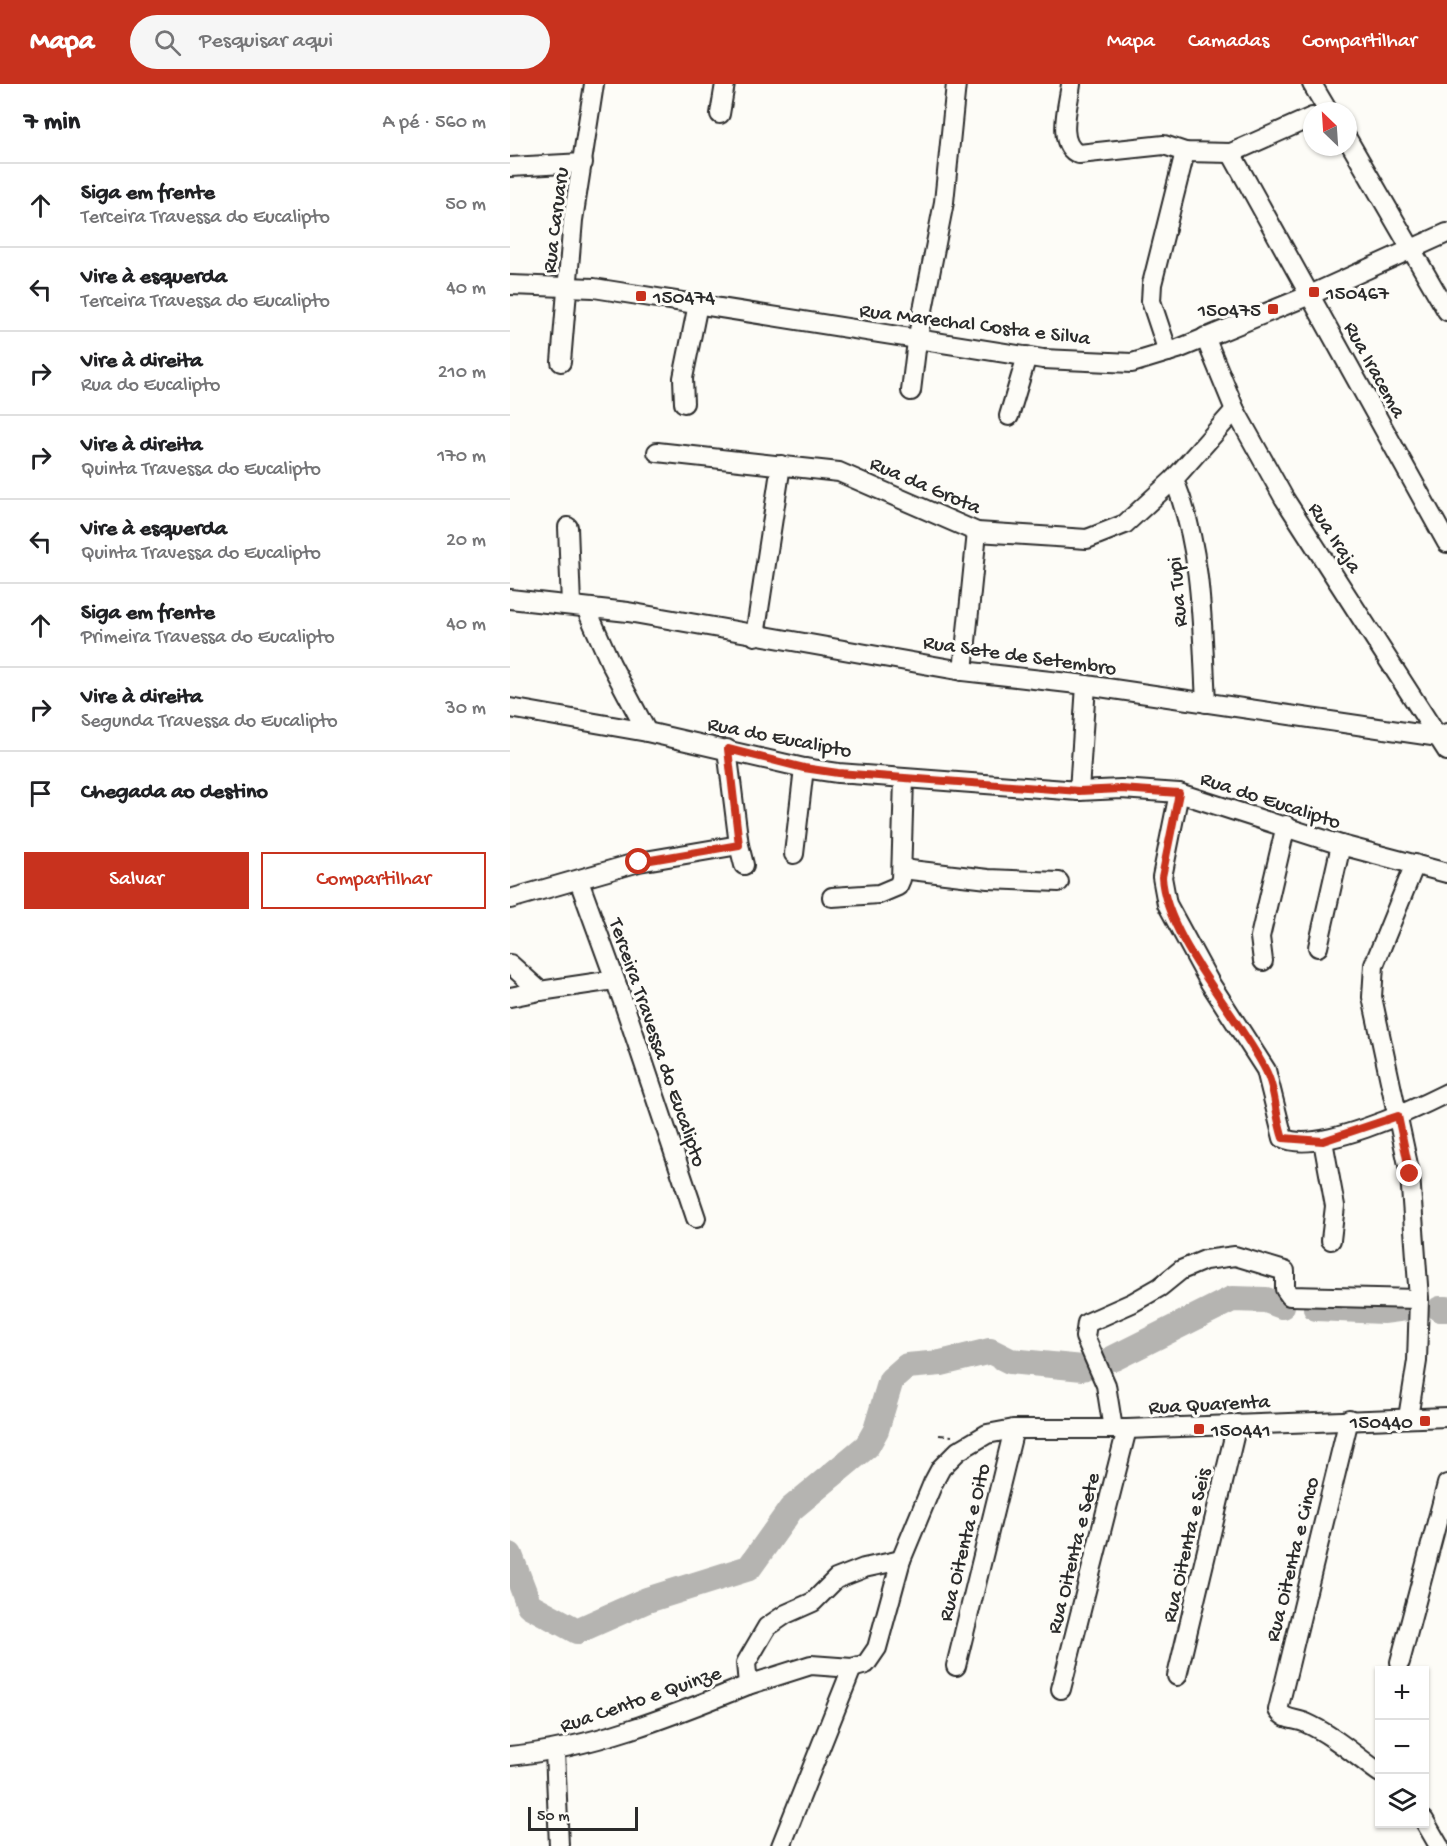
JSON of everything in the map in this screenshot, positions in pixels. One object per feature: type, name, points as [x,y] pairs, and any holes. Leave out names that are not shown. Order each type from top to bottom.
[{"type":"street","name":"Rua Caruaru","points":[[561,362],[573,220],[594,84]]},
{"type":"street","points":[[720,114],[725,84]]},
{"type":"street","points":[[911,392],[917,340],[944,202],[956,84]]},
{"type":"street","points":[[1071,84],[1066,138],[1073,152],[1079,154],[1164,145],[1185,152],[1231,153],[1303,121]]},
{"type":"street","points":[[1312,84],[1322,102]]},
{"type":"street","points":[[1168,352],[1153,309],[1152,284],[1185,152]]},
{"type":"street","name":"Rua Iracema","points":[[1231,153],[1447,543]]},
{"type":"street","points":[[1357,156],[1447,311]]},
{"type":"street","points":[[510,167],[583,162]]},
{"type":"street","name":"Rua Marechal Costa e Silva","points":[[510,285],[568,286],[698,304],[1027,356],[1132,363],[1168,352],[1310,295],[1412,251],[1447,233]]},
{"type":"street","points":[[684,403],[683,378],[698,304]]},
{"type":"street","name":"Rua Iraja","points":[[1205,337],[1235,410],[1284,498],[1444,740]]},
{"type":"street","points":[[1009,416],[1027,356]]},
{"type":"street","name":"Rua da Grota","points":[[657,452],[781,465],[848,475],[948,522],[977,532],[1087,539],[1125,524],[1174,479],[1235,410]]},
{"type":"street","points":[[755,636],[781,465]]},
{"type":"street","name":"Rua Tupi","points":[[1174,479],[1187,513],[1197,562],[1206,703]]},
{"type":"street","points":[[568,527],[579,606],[647,732]]},
{"type":"street","points":[[963,671],[977,532]]},
{"type":"street","name":"Rua Sete de Setembro","points":[[510,599],[628,612],[963,671],[1086,685],[1444,740]]},
{"type":"street","points":[[1079,791],[1086,685]]},
{"type":"street","name":"Rua do Eucalipto","points":[[510,708],[647,732],[804,768],[904,779],[1079,791],[1121,789],[1179,793],[1286,825],[1341,845],[1447,873]]},
{"type":"street","points":[[728,749],[739,845],[744,865]]},
{"type":"street","points":[[794,854],[804,768]]},
{"type":"street","points":[[832,897],[879,894],[893,889],[901,879],[904,779]]},
{"type":"street","points":[[1179,793],[1162,877],[1167,904],[1210,983],[1266,1070],[1283,1138],[1323,1141],[1398,1116],[1447,1093]]},
{"type":"street","points":[[1263,961],[1260,937],[1286,825]]},
{"type":"street","points":[[510,899],[639,862],[739,845]]},
{"type":"street","points":[[1318,947],[1341,845]]},
{"type":"street","points":[[1408,1418],[1417,1361],[1419,1299],[1410,1174],[1372,998],[1372,977],[1377,957],[1415,864]]},
{"type":"street","points":[[902,868],[988,879],[1059,882]]},
{"type":"street","name":"Terceira Travessa do Eucalipto","points":[[579,881],[696,1218]]},
{"type":"street","points":[[510,964],[540,991]]},
{"type":"street","points":[[510,997],[614,980]]},
{"type":"street","points":[[1323,1141],[1335,1206],[1331,1240]]},
{"type":"street","points":[[1120,1429],[1106,1384],[1085,1337],[1087,1323],[1149,1294],[1190,1265],[1218,1257],[1248,1258],[1283,1269],[1286,1272],[1285,1289],[1290,1296],[1419,1299]]},
{"type":"street","name":"Rua Quarenta","points":[[901,1560],[941,1468],[975,1439],[1014,1429],[1120,1429],[1447,1417]]},
{"type":"street","name":"Rua Oitenta e Cinco","points":[[1348,1419],[1278,1710],[1286,1718],[1303,1721],[1319,1729],[1375,1769]]},
{"type":"street","name":"Rua Oitenta e Seis","points":[[1177,1676],[1237,1424]]},
{"type":"street","name":"Rua Oitenta e Oito","points":[[956,1666],[1014,1429]]},
{"type":"street","name":"Rua Oitenta e Sete","points":[[1061,1689],[1120,1429]]},
{"type":"street","points":[[1400,1662],[1447,1484]]},
{"type":"street","points":[[748,1685],[811,1665],[852,1668],[867,1664],[873,1657],[901,1560]]},
{"type":"street","name":"Rua Cento e Quinze","points":[[510,1756],[555,1751],[638,1727],[748,1685],[746,1663],[767,1627],[786,1614],[813,1602],[836,1579],[864,1568],[901,1560]]},
{"type":"street","points":[[781,1846],[852,1668]]},
{"type":"street","points":[[555,1751],[559,1846]]},
{"type":"street","points":[[1429,1827],[1439,1846]]},
{"type":"waterway","points":[[1114,1358],[1232,1299],[1266,1300],[1282,1306]]},
{"type":"waterway","points":[[1316,1308],[1383,1311],[1414,1307]]},
{"type":"waterway","points":[[1440,1309],[1447,1309]]},
{"type":"waterway","points":[[510,1555],[529,1605],[577,1631],[647,1600],[749,1568],[791,1509],[867,1446],[876,1430],[891,1380],[907,1366],[941,1363],[990,1351],[1010,1361],[1083,1368]]},
{"type":"place","name":"150467","points":[[1314,292]]},
{"type":"place","name":"150474","points":[[641,296]]},
{"type":"place","name":"150475","points":[[1273,309]]},
{"type":"place","name":"150440","points":[[1425,1421]]},
{"type":"place","name":"150441","points":[[1199,1429]]},
{"type":"route","points":[[639,862],[739,845],[728,749],[804,768],[838,773],[1079,791],[1121,789],[1179,793],[1162,877],[1167,904],[1210,983],[1258,1054],[1266,1070],[1283,1138],[1323,1141],[1398,1116],[1410,1174]]}]
